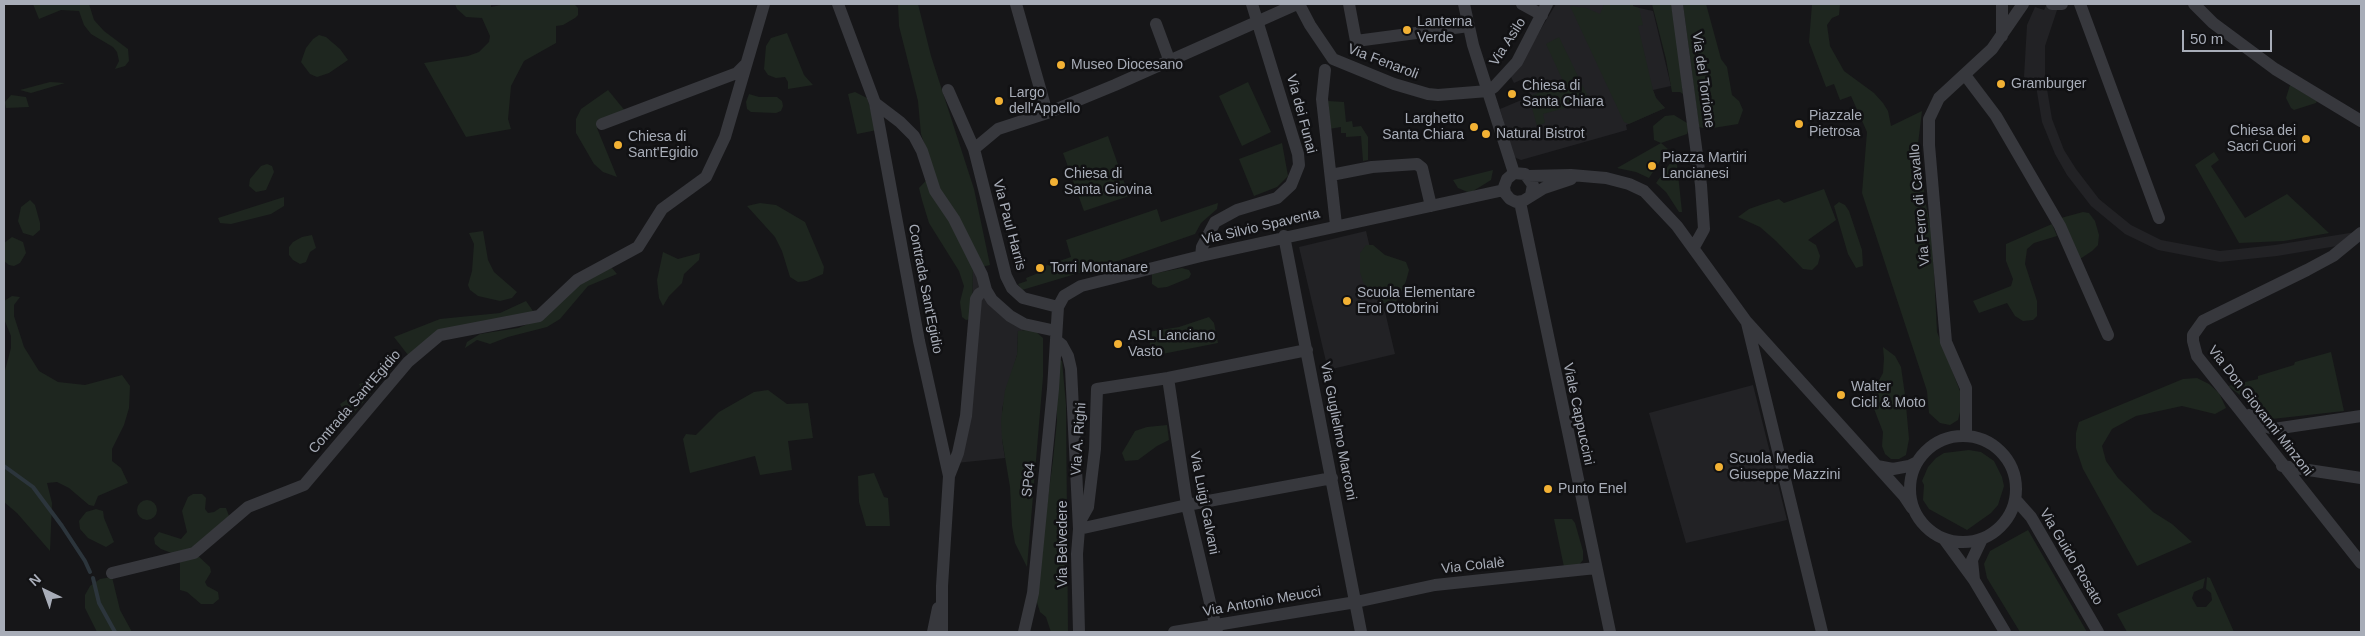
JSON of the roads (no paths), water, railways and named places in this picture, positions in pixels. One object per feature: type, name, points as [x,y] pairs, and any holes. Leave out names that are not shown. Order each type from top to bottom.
[{"type":"street","name":"Contrada Sant'Egidio","points":[[112,573],[194,553],[248,507],[304,485],[408,362],[440,335],[539,316],[577,280],[638,247],[662,208],[706,178],[724,137],[764,4]]},
{"type":"street","name":"Contrada Sant'Egidio","points":[[838,4],[875,103],[919,341],[949,476],[942,586],[942,632]]},
{"type":"street","points":[[1016,4],[1047,113]]},
{"type":"street","name":"Via dei Funai","points":[[1201,256],[1205,240],[1215,222],[1237,210],[1277,198],[1291,185],[1299,165],[1298,154],[1252,4]]},
{"type":"street","points":[[948,90],[974,149],[998,129],[1047,113],[1170,62],[1258,20],[1298,4]]},
{"type":"street","name":"Via Fenaroli","points":[[1298,4],[1333,59],[1394,84],[1428,94],[1488,91]]},
{"type":"street","points":[[1349,4],[1356,41],[1468,26]]},
{"type":"street","points":[[1464,4],[1468,26],[1514,173]]},
{"type":"street","name":"Via del Torrione","points":[[1677,4],[1701,185],[1704,229],[1694,247]]},
{"type":"street","points":[[2001,38],[2002,4]]},
{"type":"street","name":"Via Ferro di Cavallo","points":[[1966,436],[1966,388],[1946,342],[1929,119],[1939,98],[1965,75],[2001,38],[2023,4]]},
{"type":"street","points":[[2052,4],[2062,4]]},
{"type":"street","points":[[2080,4],[2159,218]]},
{"type":"street","points":[[2194,4],[2213,23],[2275,69],[2361,121]]},
{"type":"street","points":[[1519,5],[1544,9]]},
{"type":"street","name":"Via Asilo","points":[[1488,91],[1494,87],[1516,62],[1544,9]]},
{"type":"street","points":[[1156,24],[1170,62]]},
{"type":"street","points":[[602,124],[737,73],[747,63]]},
{"type":"street","points":[[1325,70],[1322,99],[1336,225]]},
{"type":"street","points":[[1965,75],[1996,116],[2060,226],[2108,335]]},
{"type":"street","points":[[875,103],[900,122],[914,136],[922,151],[935,191],[954,219],[982,275],[986,290],[992,300],[1017,320],[1056,336],[1058,307]]},
{"type":"street","name":"Via Paul Harris","points":[[974,149],[1006,276],[1012,288],[1023,298],[1058,307]]},
{"type":"street","points":[[1331,174],[1372,167],[1417,164],[1422,168],[1431,206]]},
{"type":"street","points":[[1586,177],[1558,183],[1520,202],[1510,199],[1504,190],[1507,179],[1514,173],[1522,173],[1528,176],[1586,177],[1607,178],[1639,188],[1673,220],[1746,321],[1877,466],[1912,508],[1925,527],[1944,539],[1974,580],[2005,632]]},
{"type":"street","points":[[1528,176],[1533,185],[1531,195]]},
{"type":"street","name":"Via Silvio Spaventa","points":[[1058,307],[1064,296],[1081,286],[1284,236],[1504,190]]},
{"type":"street","name":"Viale Cappuccini","points":[[1520,202],[1610,632]]},
{"type":"street","name":"Via Don Giovanni Minzoni","points":[[2361,234],[2332,257],[2214,314],[2197,327],[2193,335],[2197,356],[2361,564]]},
{"type":"street","name":"Via Guglielmo Marconi","points":[[1284,236],[1361,632]]},
{"type":"street","points":[[949,476],[958,453],[966,416],[976,299],[978,294],[986,290]]},
{"type":"street","points":[[1746,321],[1822,632]]},
{"type":"street","name":"Via Belvedere","points":[[1056,336],[1068,356],[1071,369],[1079,526],[1076,554],[1079,632]]},
{"type":"street","name":"SP64","points":[[1024,632],[1033,593],[1056,336]]},
{"type":"street","name":"Via A. Righi","points":[[1079,526],[1088,507],[1095,449],[1097,389],[1168,378],[1307,350]]},
{"type":"street","name":"Via Luigi Galvani","points":[[1168,378],[1187,505],[1216,629]]},
{"type":"street","points":[[2228,397],[2261,425],[2274,429],[2361,416]]},
{"type":"street","points":[[1877,466],[1893,469],[1909,466],[1916,462],[1928,448],[1938,441],[1950,437],[1966,436],[1980,438],[1994,446],[2005,456],[2012,469],[2016,484],[2011,512],[2004,523],[1982,539],[1963,542],[1944,539]]},
{"type":"street","points":[[1912,508],[1909,484],[1916,462]]},
{"type":"street","points":[[2282,466],[2361,478]]},
{"type":"street","points":[[1079,526],[1332,478]]},
{"type":"street","name":"Via Guido Rosato","points":[[2015,498],[2031,517],[2098,632]]},
{"type":"street","points":[[1974,580],[1972,560],[1982,539]]},
{"type":"street","name":"Via Colalè","points":[[1356,602],[1435,585],[1596,568]]},
{"type":"street","name":"Contrada Sant'Egidio","points":[[933,632],[942,586]]},
{"type":"street","name":"Via Antonio Meucci","points":[[1174,632],[1216,629],[1356,602]]},
{"type":"waterway","points":[[4,466],[33,487],[62,526],[90,572]]},
{"type":"waterway","points":[[93,578],[99,603],[115,632]]},
{"type":"place","name":"Lanterna Verde","points":[[1407,30]]},
{"type":"place","name":"Museo Diocesano","points":[[1061,65]]},
{"type":"place","name":"Gramburger","points":[[2001,84]]},
{"type":"place","name":"Chiesa di Santa Chiara","points":[[1512,94]]},
{"type":"place","name":"Largo dell'Appello","points":[[999,101]]},
{"type":"place","name":"Piazzale Pietrosa","points":[[1799,124]]},
{"type":"place","name":"Larghetto Santa Chiara","points":[[1474,127]]},
{"type":"place","name":"Natural Bistrot","points":[[1486,134]]},
{"type":"place","name":"Chiesa dei Sacri Cuori","points":[[2306,139]]},
{"type":"place","name":"Chiesa di Sant'Egidio","points":[[618,145]]},
{"type":"place","name":"Piazza Martiri Lancianesi","points":[[1652,166]]},
{"type":"place","name":"Chiesa di Santa Giovina","points":[[1054,182]]},
{"type":"place","name":"Torri Montanare","points":[[1040,268]]},
{"type":"place","name":"Scuola Elementare Eroi Ottobrini","points":[[1347,301]]},
{"type":"place","name":"ASL Lanciano Vasto","points":[[1118,344]]},
{"type":"place","name":"Walter Cicli & Moto","points":[[1841,395]]},
{"type":"place","name":"Scuola Media Giuseppe Mazzini","points":[[1719,467]]},
{"type":"place","name":"Punto Enel","points":[[1548,489]]}]
